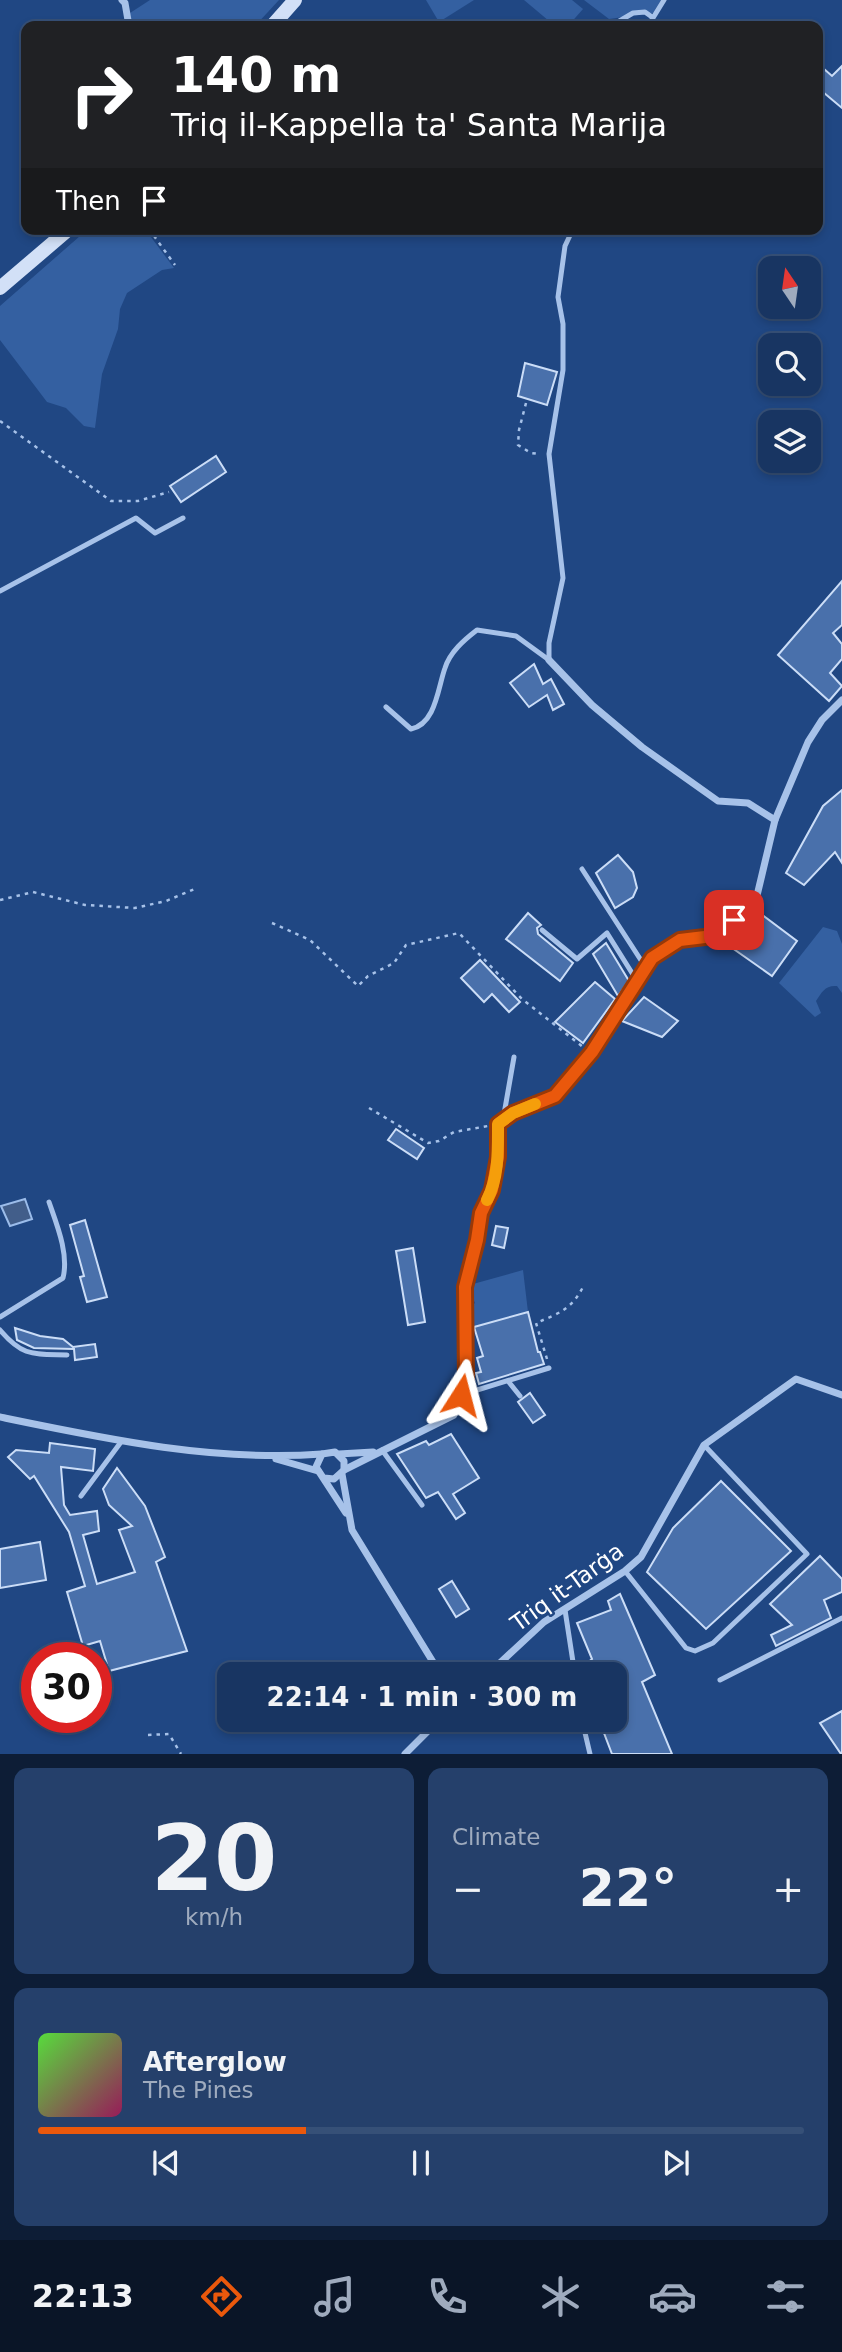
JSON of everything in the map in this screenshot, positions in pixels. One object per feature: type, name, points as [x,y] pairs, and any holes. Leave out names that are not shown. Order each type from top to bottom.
[{"type":"main road","points":[[276,21],[295,0]]},
{"type":"main road","points":[[0,288],[62,235]]},
{"type":"street","points":[[122,0],[129,21]]},
{"type":"street","points":[[550,660],[592,705],[642,747],[718,801],[748,803],[775,820]]},
{"type":"street","points":[[324,1478],[334,1479],[379,1451],[411,1439],[454,1415],[466,1378],[465,1287],[481,1213],[492,1190],[500,1123],[513,1113],[555,1096],[592,1052],[652,958],[680,940],[713,936],[755,904],[775,820],[808,742],[822,720],[842,700]]},
{"type":"street","name":"Triq it-Tarġa","points":[[501,1662],[544,1622],[625,1571],[642,1556],[704,1445],[796,1379],[842,1395]]},
{"type":"street","points":[[0,1417],[121,1442],[272,1458],[318,1471],[348,1516]]},
{"type":"street","points":[[272,1458],[331,1451],[339,1454],[379,1451]]},
{"type":"street","points":[[318,1471],[317,1462],[322,1454]]},
{"type":"street","points":[[339,1454],[344,1461],[348,1516],[352,1530],[433,1662]]},
{"type":"street","points":[[405,1754],[427,1732]]},
{"type":"lane","points":[[650,21],[664,0]]},
{"type":"lane","points":[[619,21],[633,13],[645,12],[652,17]]},
{"type":"lane","points":[[550,660],[549,643],[563,578],[549,454],[564,370],[563,324],[558,297],[565,246],[570,235]]},
{"type":"lane","points":[[0,591],[136,518],[155,533],[183,518]]},
{"type":"lane","points":[[386,707],[411,729],[422,724],[438,697],[445,667],[460,644],[477,630],[516,636],[550,660]]},
{"type":"lane","points":[[582,869],[646,968]]},
{"type":"lane","points":[[542,930],[577,959],[607,933],[637,981]]},
{"type":"lane","points":[[500,1123],[514,1058]]},
{"type":"lane","points":[[0,1317],[63,1278],[65,1268],[59,1230],[49,1202]]},
{"type":"lane","points":[[0,1329],[14,1347],[34,1354],[67,1354]]},
{"type":"lane","points":[[461,1395],[549,1368]]},
{"type":"lane","points":[[508,1381],[520,1396]]},
{"type":"lane","points":[[82,1496],[121,1442]]},
{"type":"lane","points":[[625,1571],[685,1648],[695,1651],[713,1643],[807,1554],[704,1445]]},
{"type":"lane","points":[[379,1451],[422,1505]]},
{"type":"lane","points":[[565,1610],[573,1662]]},
{"type":"lane","points":[[720,1680],[842,1618]]},
{"type":"lane","points":[[585,1732],[590,1754]]},
{"type":"path","points":[[153,235],[175,265]]},
{"type":"path","points":[[526,403],[519,430],[519,445],[531,453],[549,454]]},
{"type":"path","points":[[0,422],[111,501],[138,501],[169,492]]},
{"type":"path","points":[[0,900],[33,892],[85,905],[135,908],[166,901],[197,887]]},
{"type":"path","points":[[272,923],[310,940],[358,986],[368,976],[394,963],[406,945],[459,933],[522,999],[592,1052]]},
{"type":"path","points":[[369,1108],[428,1143],[439,1141],[454,1132],[500,1123]]},
{"type":"path","points":[[547,1359],[536,1323],[576,1302],[584,1285]]},
{"type":"path","points":[[148,1735],[169,1734],[181,1754]]},
{"type":"shaded area","points":[[150,0],[279,0],[260,21],[131,21],[130,13]]},
{"type":"shaded area","points":[[426,0],[474,0],[441,21]]},
{"type":"shaded area","points":[[524,0],[572,0],[583,9],[572,21],[549,21]]},
{"type":"shaded area","points":[[584,0],[661,0],[653,13],[609,19]]},
{"type":"shaded area","points":[[81,235],[149,235],[174,268],[162,270],[127,293],[102,374],[95,428],[84,426],[66,408],[47,402],[0,340],[0,306]]},
{"type":"shaded area","points":[[823,927],[837,931],[842,944],[842,993],[837,986],[824,990],[816,1001],[821,1013],[815,1017],[779,983]]},
{"type":"shaded area","points":[[25,1199],[32,1219],[10,1226],[1,1206]]},
{"type":"shaded area","points":[[523,1270],[528,1312],[468,1328],[470,1307],[475,1303],[471,1295],[473,1284]]},
{"type":"building","points":[[842,66],[842,108],[823,92],[823,70],[832,76]]},
{"type":"building","points":[[525,363],[557,372],[547,405],[518,396]]},
{"type":"building","points":[[216,456],[226,472],[181,502],[170,486]]},
{"type":"building","points":[[842,581],[842,625],[833,633],[842,644],[842,659],[830,673],[842,686],[829,701],[778,655]]},
{"type":"building","points":[[534,664],[543,684],[551,679],[564,704],[553,710],[547,695],[529,707],[510,683]]},
{"type":"building","points":[[842,790],[842,863],[835,852],[804,885],[786,873],[823,806]]},
{"type":"building","points":[[618,855],[633,872],[637,888],[633,897],[615,908],[596,873]]},
{"type":"building","points":[[757,911],[797,941],[772,976],[728,945]]},
{"type":"building","points":[[528,913],[541,925],[537,928],[538,934],[573,963],[560,981],[506,939]]},
{"type":"building","points":[[606,943],[629,981],[618,996],[593,954]]},
{"type":"building","points":[[480,960],[520,1002],[509,1012],[492,994],[484,1002],[461,978]]},
{"type":"building","points":[[595,982],[615,999],[583,1043],[555,1022]]},
{"type":"building","points":[[644,997],[678,1021],[662,1037],[622,1021]]},
{"type":"building","points":[[396,1129],[424,1148],[417,1159],[388,1140]]},
{"type":"building","points":[[85,1220],[107,1297],[87,1302],[80,1277],[84,1276],[70,1225]]},
{"type":"building","points":[[496,1226],[508,1228],[504,1248],[492,1245]]},
{"type":"building","points":[[413,1248],[425,1322],[408,1325],[396,1251]]},
{"type":"building","points":[[528,1312],[538,1352],[544,1364],[479,1384],[476,1373],[481,1372],[477,1358],[483,1356],[474,1327]]},
{"type":"building","points":[[15,1328],[40,1336],[63,1339],[73,1347],[95,1344],[97,1357],[75,1360],[74,1349],[34,1348],[17,1340]]},
{"type":"building","points":[[530,1393],[545,1415],[533,1423],[518,1402]]},
{"type":"building","points":[[451,1434],[479,1478],[453,1494],[465,1513],[456,1519],[438,1492],[426,1498],[397,1454],[426,1441],[429,1445]]},
{"type":"building","points":[[50,1443],[95,1449],[93,1471],[61,1467],[64,1505],[70,1515],[97,1511],[99,1531],[83,1535],[97,1584],[135,1572],[119,1530],[132,1526],[109,1505],[103,1489],[117,1468],[145,1506],[165,1557],[156,1562],[187,1651],[112,1670],[112,1642],[82,1642],[67,1592],[85,1586],[69,1532],[34,1476],[30,1479],[8,1457],[16,1450],[49,1453]]},
{"type":"building","points":[[721,1481],[791,1551],[706,1629],[647,1572],[673,1528]]},
{"type":"building","points":[[40,1542],[46,1580],[0,1588],[0,1549]]},
{"type":"building","points":[[820,1556],[842,1579],[842,1592],[824,1600],[831,1618],[776,1646],[771,1635],[792,1625],[770,1604]]},
{"type":"building","points":[[452,1581],[469,1609],[456,1617],[439,1589]]},
{"type":"building","points":[[620,1594],[655,1675],[642,1682],[672,1754],[612,1754],[604,1732],[627,1732],[627,1662],[588,1662],[592,1659],[577,1623],[611,1610],[608,1601]]},
{"type":"building","points":[[842,1711],[842,1754],[841,1754],[820,1723]]},
{"type":"slow traffic","points":[[487,1200],[492,1190],[498,1157],[498,1124],[513,1113],[535,1104]]},
{"type":"route","points":[[461,1395],[466,1378],[465,1287],[481,1213],[492,1190],[498,1157],[498,1124],[513,1113],[555,1096],[592,1052],[652,958],[680,940],[713,936],[734,920]]}]
